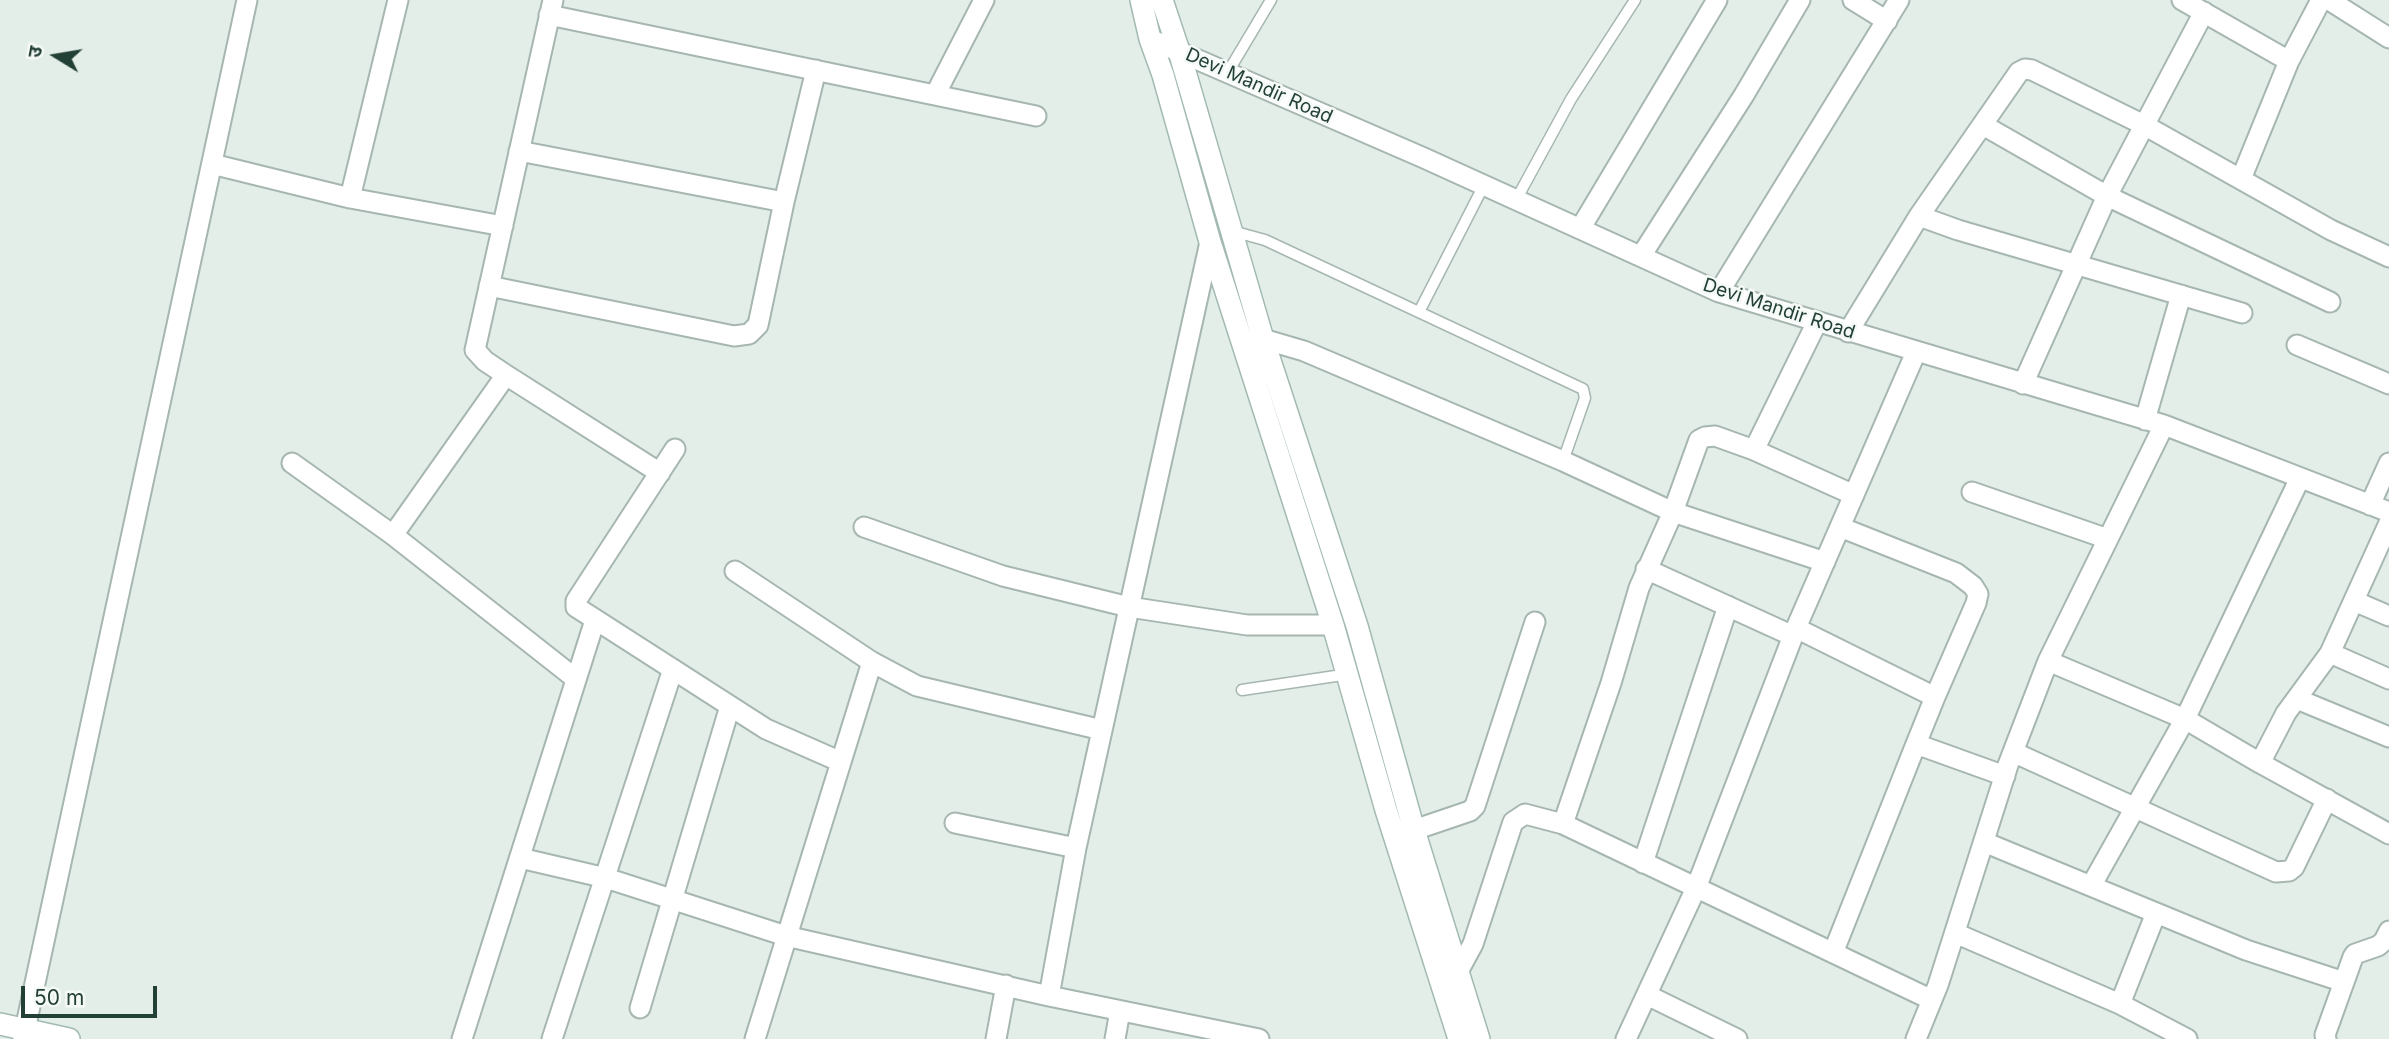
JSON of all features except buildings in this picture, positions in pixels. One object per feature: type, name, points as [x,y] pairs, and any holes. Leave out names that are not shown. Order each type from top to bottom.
[{"type":"street","points":[[24,1034],[247,0]]},
{"type":"street","points":[[350,198],[398,0]]},
{"type":"street","points":[[935,95],[984,0]]},
{"type":"street","points":[[1580,229],[1717,0]]},
{"type":"street","points":[[1641,256],[1744,95],[1800,0]]},
{"type":"street","points":[[1853,0],[1887,21]]},
{"type":"street","points":[[1719,292],[1899,0]]},
{"type":"street","points":[[2182,0],[2289,61]]},
{"type":"street","points":[[2241,179],[2289,61],[2320,0]]},
{"type":"street","points":[[2329,0],[2389,38]]},
{"type":"street","points":[[1156,1],[1150,39],[1163,75],[1210,242],[1333,625],[1386,810],[1459,1039]]},
{"type":"street","points":[[1156,1],[1179,51],[1263,339],[1357,626],[1414,830],[1479,1039]]},
{"type":"street","points":[[660,473],[506,375],[475,351],[551,7],[816,70],[1036,116]]},
{"type":"street","points":[[2023,384],[2107,196],[2204,12]]},
{"type":"street","name":"Devi Mandir Road","points":[[1150,39],[1719,292],[2155,423],[2389,512]]},
{"type":"street","points":[[1848,332],[1919,216],[2019,72],[2025,69],[2144,125],[2331,230],[2389,257]]},
{"type":"street","points":[[489,286],[734,336],[749,334],[758,325],[816,70]]},
{"type":"street","points":[[1983,125],[2107,196],[2330,302]]},
{"type":"street","points":[[519,151],[784,202]]},
{"type":"street","points":[[212,164],[350,198],[503,226]]},
{"type":"street","points":[[1919,216],[2242,313]]},
{"type":"street","points":[[1049,996],[1076,848],[1210,242]]},
{"type":"street","points":[[1916,1039],[1955,933],[2005,776],[2048,661],[2108,540],[2155,423],[2181,295]]},
{"type":"street","points":[[1754,450],[1817,323]]},
{"type":"street","points":[[1263,339],[1304,351],[1563,461],[1673,512],[1825,562]]},
{"type":"street","points":[[2297,345],[2389,384]]},
{"type":"street","points":[[1626,1039],[1696,888],[1794,632],[1916,352]]},
{"type":"street","points":[[393,535],[506,375]]},
{"type":"street","points":[[1563,824],[1646,569],[1673,512],[1699,440],[1715,436],[1754,450],[1854,495]]},
{"type":"street","points":[[674,449],[576,601],[576,607],[766,729],[841,762]]},
{"type":"street","points":[[292,463],[393,535],[576,679]]},
{"type":"street","points":[[2370,505],[2389,463]]},
{"type":"street","points":[[2091,886],[2185,719],[2300,478]]},
{"type":"street","points":[[1972,492],[2108,540]]},
{"type":"street","points":[[2260,763],[2286,713],[2330,653],[2389,523]]},
{"type":"street","points":[[864,527],[1003,576],[1129,607],[1247,625],[1333,625]]},
{"type":"street","points":[[1833,953],[1978,594],[1973,586],[1956,573],[1840,527]]},
{"type":"street","points":[[1646,569],[1794,632],[1935,697]]},
{"type":"street","points":[[735,571],[872,662],[917,685],[1102,730]]},
{"type":"street","points":[[2354,601],[2389,616]]},
{"type":"street","points":[[1643,863],[1728,606]]},
{"type":"street","points":[[462,1039],[595,620]]},
{"type":"street","points":[[1414,830],[1469,811],[1475,806],[1535,622]]},
{"type":"street","points":[[2330,653],[2389,679]]},
{"type":"street","points":[[2048,661],[2185,719],[2389,834]]},
{"type":"street","points":[[755,1039],[872,662]]},
{"type":"street","points":[[552,1039],[673,669]]},
{"type":"street","points":[[2297,699],[2389,737]]},
{"type":"street","points":[[640,1008],[730,706]]},
{"type":"street","points":[[1916,744],[2005,776]]},
{"type":"street","points":[[2014,752],[2276,872],[2284,872],[2294,867],[2327,799]]},
{"type":"street","points":[[1444,994],[1473,944],[1513,822],[1525,814],[1563,824],[1932,1000]]},
{"type":"street","points":[[954,824],[1076,848]]},
{"type":"street","points":[[1984,842],[2246,950],[2343,982]]},
{"type":"street","points":[[520,858],[606,878],[786,936],[1049,996],[1259,1039]]},
{"type":"street","points":[[2120,1004],[2156,913]]},
{"type":"street","points":[[2326,1039],[2325,1035],[2343,982],[2355,954],[2378,946],[2389,931]]},
{"type":"street","points":[[1955,933],[2120,1004],[2187,1039]]},
{"type":"street","points":[[996,1039],[1006,985]]},
{"type":"street","points":[[1647,995],[1737,1039]]},
{"type":"street","points":[[1115,1039],[1121,1011]]},
{"type":"street","points":[[0,1024],[24,1034],[69,1039]]},
{"type":"lane","points":[[1228,72],[1271,0]]},
{"type":"lane","points":[[1517,200],[1571,99],[1635,0]]},
{"type":"lane","points":[[1419,312],[1485,186]]},
{"type":"lane","points":[[1232,231],[1265,240],[1583,389],[1585,398],[1563,461]]},
{"type":"lane","points":[[1242,690],[1369,671]]}]
